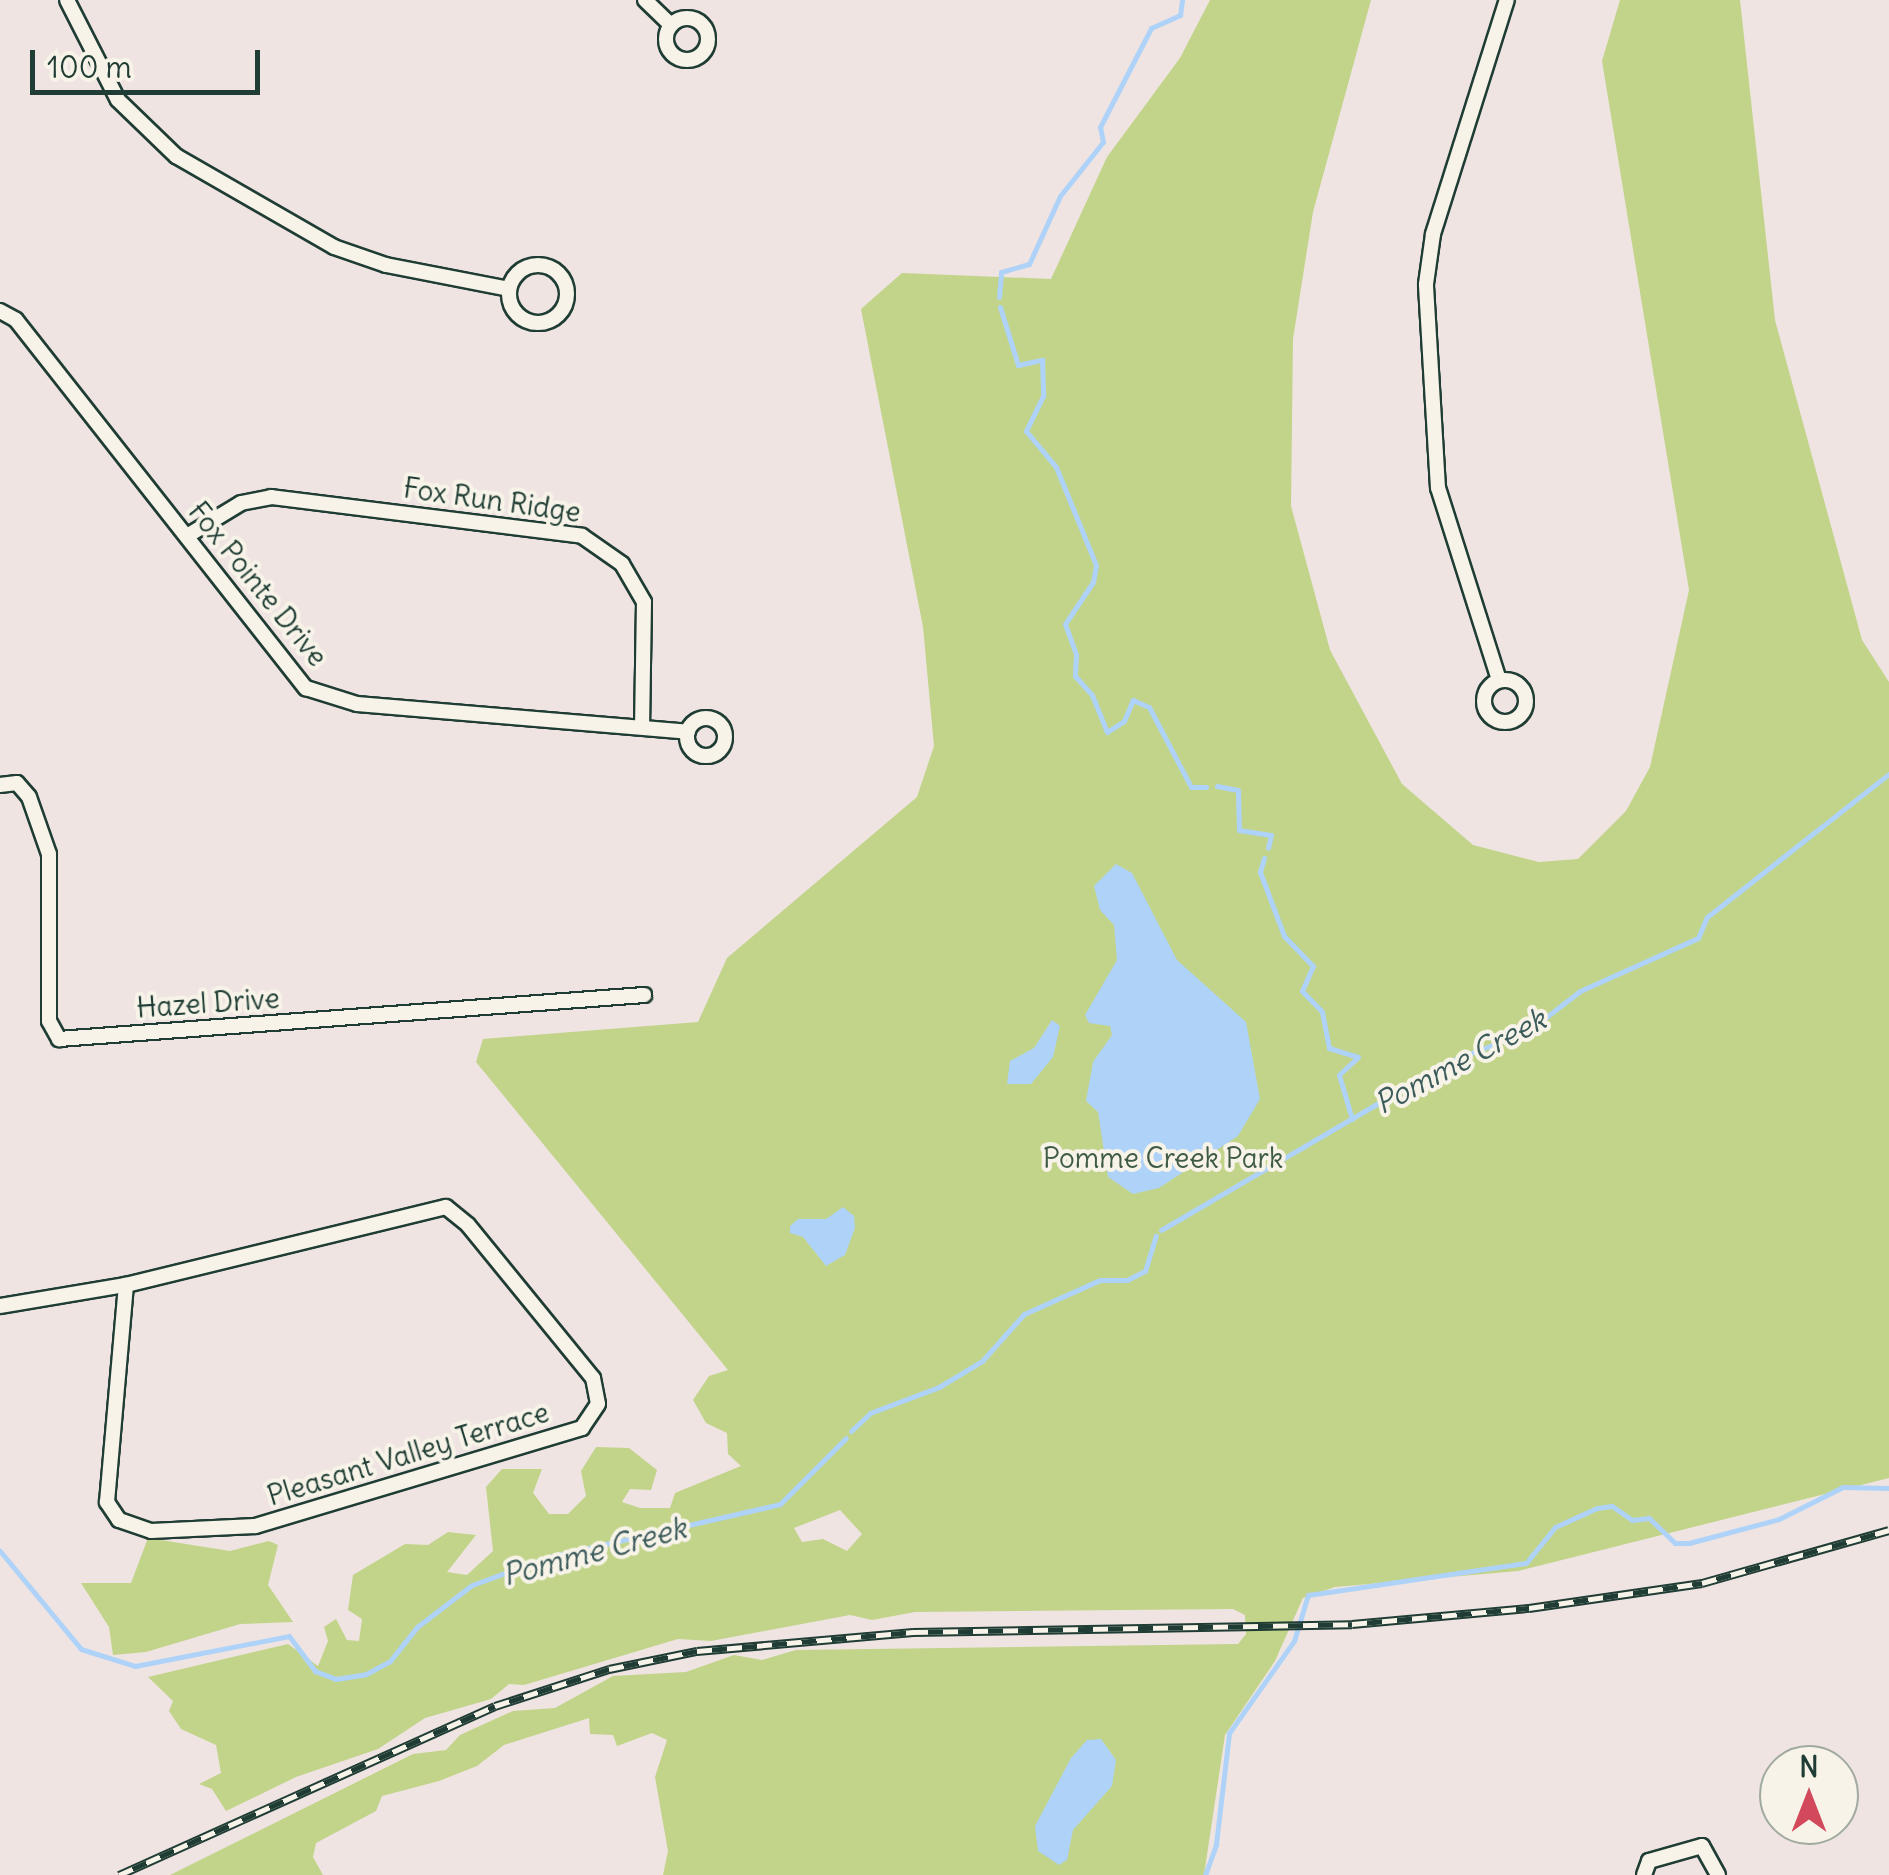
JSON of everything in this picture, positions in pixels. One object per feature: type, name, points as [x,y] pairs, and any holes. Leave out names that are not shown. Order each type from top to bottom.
[{"type":"street","points":[[67,0],[118,100],[176,156],[334,247],[386,265],[509,289]]},
{"type":"street","points":[[644,0],[671,25]]},
{"type":"street","points":[[1499,680],[1438,488],[1426,284],[1433,234],[1507,0]]},
{"type":"street","points":[[546,266],[562,277],[566,304],[554,319],[535,324],[512,308],[509,289],[519,272],[546,266]]},
{"type":"street","name":"Fox Pointe Drive","points":[[0,312],[16,320],[306,688],[357,704],[688,732]]},
{"type":"street","name":"Fox Run Ridge","points":[[186,536],[241,503],[271,498],[582,536],[622,564],[644,602],[642,727]]},
{"type":"street","name":"Hazel Drive","points":[[0,784],[16,783],[29,797],[49,854],[49,1022],[58,1039],[644,994]]},
{"type":"street","name":"Pleasant Valley Terrace","points":[[0,1306],[126,1285],[446,1207],[468,1225],[593,1378],[598,1404],[582,1428],[321,1508],[255,1526],[151,1531],[119,1520],[107,1502],[126,1285]]},
{"type":"street","points":[[1644,1875],[1649,1860],[1702,1846],[1718,1875]]},
{"type":"green space","name":"Pomme Creek Park","points":[[1210,0],[1371,0],[1313,212],[1293,339],[1291,506],[1330,650],[1402,784],[1473,845],[1539,862],[1578,859],[1626,811],[1650,767],[1689,590],[1602,61],[1620,0],[1740,0],[1775,320],[1862,640],[1889,682],[1889,1478],[1518,1571],[1335,1587],[1303,1598],[1275,1661],[1225,1735],[1204,1875],[663,1875],[668,1851],[655,1777],[667,1740],[652,1733],[617,1746],[613,1735],[590,1734],[589,1718],[504,1745],[477,1766],[439,1781],[382,1796],[376,1811],[316,1843],[313,1857],[323,1875],[170,1875],[413,1754],[446,1750],[460,1735],[513,1711],[555,1708],[613,1676],[686,1672],[734,1655],[762,1660],[796,1650],[1238,1644],[1246,1634],[1245,1615],[1233,1609],[915,1612],[872,1620],[850,1615],[711,1641],[678,1639],[524,1685],[509,1684],[491,1699],[425,1718],[378,1749],[296,1777],[226,1811],[212,1789],[199,1784],[221,1773],[216,1745],[181,1729],[169,1711],[173,1701],[148,1677],[288,1644],[318,1666],[328,1641],[324,1627],[336,1619],[347,1640],[359,1641],[362,1619],[348,1610],[353,1575],[405,1544],[428,1545],[448,1532],[476,1535],[447,1572],[467,1575],[493,1551],[486,1487],[502,1469],[542,1469],[533,1493],[549,1514],[568,1514],[586,1496],[581,1471],[596,1447],[629,1448],[657,1470],[651,1490],[630,1489],[622,1502],[640,1508],[670,1508],[675,1493],[741,1466],[728,1454],[727,1433],[706,1423],[693,1400],[709,1376],[728,1370],[476,1062],[483,1039],[698,1022],[727,958],[917,797],[934,746],[923,627],[861,309],[902,273],[1051,279],[1107,157],[1180,58]],"holes":[[[840,1510],[862,1534],[847,1551],[823,1539],[802,1542],[794,1528]]]},
{"type":"green space","points":[[148,1538],[230,1551],[269,1541],[278,1545],[268,1585],[293,1622],[240,1624],[146,1652],[113,1655],[109,1627],[81,1583],[131,1583]]},
{"type":"water","points":[[1116,864],[1132,873],[1177,960],[1246,1022],[1260,1099],[1238,1136],[1159,1188],[1133,1194],[1108,1177],[1098,1112],[1086,1101],[1093,1062],[1112,1035],[1110,1026],[1089,1023],[1085,1015],[1117,960],[1114,925],[1100,910],[1094,886]]},
{"type":"water","points":[[1052,1020],[1060,1026],[1053,1057],[1031,1084],[1007,1084],[1010,1061],[1034,1048]]},
{"type":"water","points":[[843,1207],[854,1216],[855,1228],[845,1255],[826,1266],[803,1237],[790,1233],[790,1226],[798,1219],[826,1219]]},
{"type":"water","points":[[1101,1739],[1116,1760],[1112,1786],[1073,1830],[1067,1860],[1059,1865],[1038,1851],[1035,1826],[1071,1758],[1087,1740]]},
{"type":"waterway","points":[[999,297],[1001,272],[1029,264],[1060,196],[1103,142],[1100,127],[1151,28],[1180,15],[1182,0]]},
{"type":"waterway","points":[[1000,307],[1018,365],[1042,360],[1043,396],[1026,431],[1056,467],[1096,565],[1093,582],[1065,624],[1076,655],[1075,676],[1092,695],[1107,732],[1124,721],[1133,700],[1149,707],[1191,787],[1206,787]]},
{"type":"waterway","name":"Pomme Creek","points":[[1161,1230],[1450,1061],[1527,1032],[1580,991],[1698,938],[1707,917],[1889,774]]},
{"type":"waterway","points":[[1217,786],[1238,790],[1239,830],[1271,835],[1268,848]]},
{"type":"waterway","points":[[1264,858],[1260,872],[1284,936],[1313,966],[1302,991],[1322,1012],[1329,1048],[1358,1057],[1339,1075],[1352,1119]]},
{"type":"waterway","name":"Pomme Creek","points":[[851,1431],[870,1413],[939,1387],[982,1361],[1024,1314],[1100,1280],[1127,1280],[1145,1271],[1156,1236]]},
{"type":"waterway","name":"Pomme Creek","points":[[0,1551],[81,1649],[135,1666],[289,1636],[315,1671],[336,1679],[366,1674],[390,1661],[417,1627],[472,1585],[549,1557],[780,1504],[846,1438]]},
{"type":"waterway","points":[[1205,1875],[1216,1844],[1229,1733],[1294,1641],[1308,1595],[1526,1563],[1555,1527],[1597,1508],[1612,1506],[1632,1520],[1649,1518],[1675,1543],[1689,1543],[1779,1519],[1843,1487],[1889,1488]]},
{"type":"railway","points":[[119,1875],[495,1706],[609,1669],[697,1651],[913,1632],[1352,1624],[1529,1608],[1702,1583],[1889,1530]]}]
